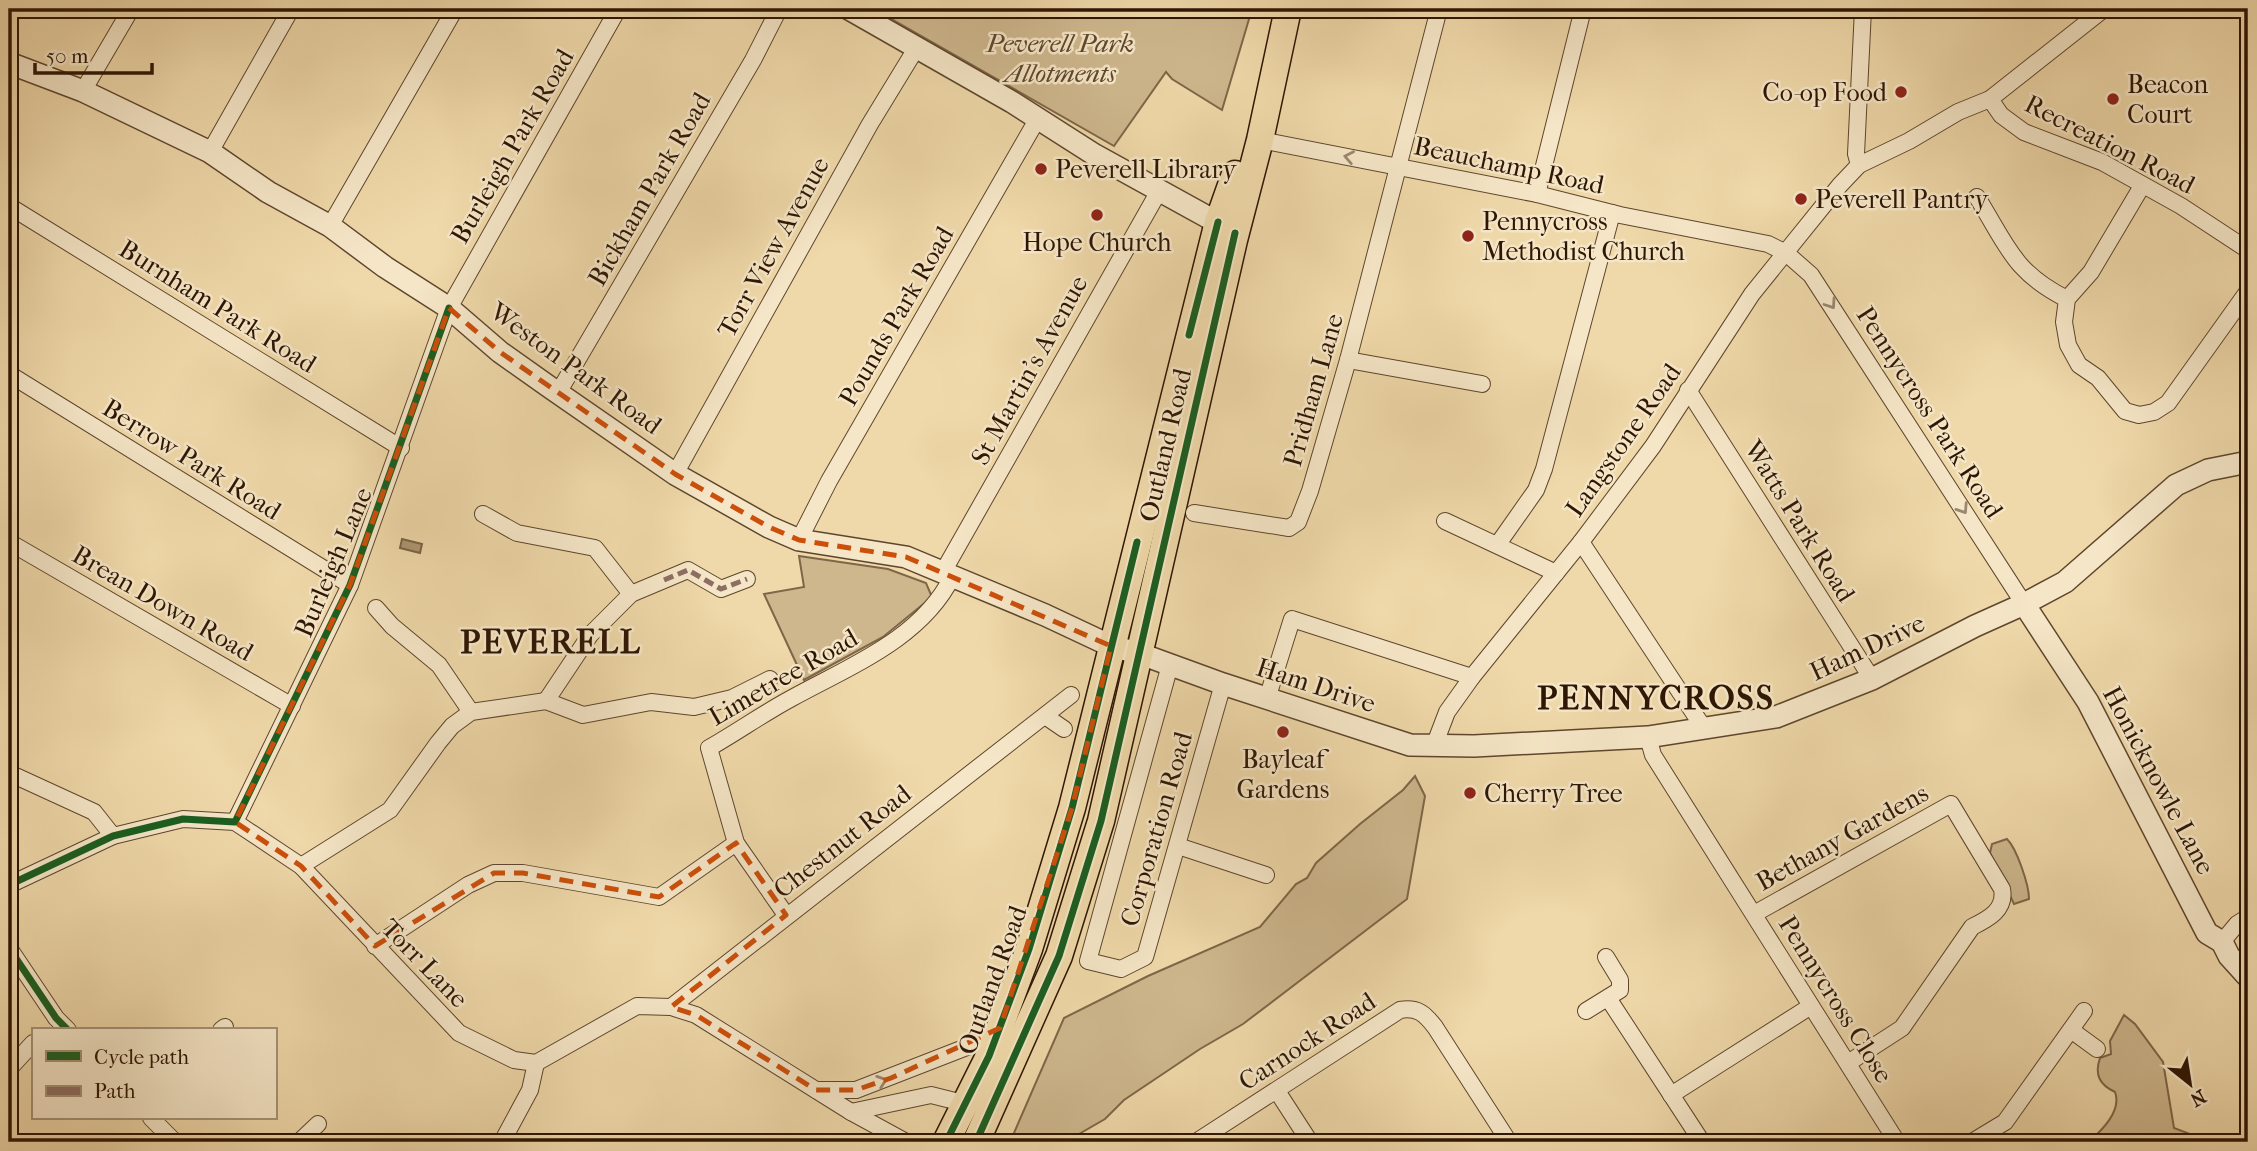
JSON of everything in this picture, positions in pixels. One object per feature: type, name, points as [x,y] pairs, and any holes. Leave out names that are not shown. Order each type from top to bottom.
[{"type":"main road","name":"Outland Road","points":[[976,1142],[978,1107],[989,1056],[1029,949],[1071,811],[1111,646],[1227,227],[1291,10]]},
{"type":"main road","name":"Outland Road","points":[[946,1142],[978,1107],[1059,956],[1101,821],[1227,227],[1260,140],[1277,57]]},
{"type":"street","points":[[83,91],[131,9]]},
{"type":"street","points":[[209,152],[291,9]]},
{"type":"street","points":[[330,226],[455,9]]},
{"type":"street","name":"Burleigh Park Road","points":[[449,308],[618,9]]},
{"type":"street","name":"Bickham Park Road","points":[[558,393],[753,60],[779,9]]},
{"type":"street","points":[[849,9],[1038,118],[1095,155],[1227,227]]},
{"type":"street","name":"Pridham Lane","points":[[1195,513],[1289,528],[1298,522],[1310,491],[1349,360],[1439,9]]},
{"type":"street","points":[[1536,194],[1583,9]]},
{"type":"street","points":[[1863,9],[1856,154],[1859,165],[1909,141],[1958,112],[1990,99],[2094,12]]},
{"type":"street","name":"Torr View Avenue","points":[[675,474],[870,124],[916,47]]},
{"type":"street","name":"Weston Park Road","points":[[9,63],[83,91],[209,152],[268,192],[330,226],[385,267],[449,308],[500,352],[675,474],[769,527],[799,540],[905,557],[1045,615],[1111,646],[1138,653]]},
{"type":"street","name":"Recreation Road","points":[[1990,99],[2001,115],[2024,132],[2102,162],[2181,206],[2248,250]]},
{"type":"street","name":"Pounds Park Road","points":[[799,540],[829,481],[1038,118]]},
{"type":"street","name":"Beauchamp Road","points":[[1260,140],[1536,194],[1612,213],[1768,244],[1786,253]]},
{"type":"street","name":"Langstone Road","points":[[1434,746],[1447,712],[1653,446],[1752,294],[1859,165]]},
{"type":"street","points":[[2142,186],[2091,272],[2067,299],[2064,322],[2068,345],[2079,365],[2098,378],[2125,411],[2139,415],[2154,412],[2168,403],[2248,291]]},
{"type":"street","name":"St Martin's Avenue","points":[[948,575],[1159,191]]},
{"type":"street","points":[[1978,197],[2015,260],[2036,282],[2067,299]]},
{"type":"street","name":"Burnham Park Road","points":[[9,206],[401,448]]},
{"type":"street","points":[[1498,544],[1536,490],[1544,470],[1612,213]]},
{"type":"street","name":"Pennycross Park Road","points":[[1786,253],[1811,275],[2024,604]]},
{"type":"street","name":"Burleigh Lane","points":[[235,822],[350,585],[449,308]]},
{"type":"street","points":[[1349,360],[1482,384]]},
{"type":"street","name":"Berrow Park Road","points":[[9,374],[350,585]]},
{"type":"street","name":"Watts Park Road","points":[[1688,390],[1872,679]]},
{"type":"street","name":"Ham Drive","points":[[1138,653],[1223,684],[1410,745],[1474,746],[1648,737],[1704,730],[1776,717],[1872,679],[2065,582],[2176,485],[2208,470],[2248,463]]},
{"type":"street","points":[[483,514],[517,534],[595,548],[631,594]]},
{"type":"street","points":[[1445,521],[1556,573]]},
{"type":"street","name":"Brean Down Road","points":[[9,541],[292,706]]},
{"type":"street","points":[[1581,542],[1704,730]]},
{"type":"street","points":[[546,701],[590,635],[631,594],[688,570],[721,589],[747,579]]},
{"type":"street","name":"Limetree Road","points":[[786,915],[736,843],[709,748],[900,637],[932,609],[948,575]]},
{"type":"street","name":"Honicknowle Lane","points":[[2024,604],[2088,702],[2207,933],[2222,942],[2229,956],[2248,977]]},
{"type":"street","points":[[376,608],[392,626],[439,665],[471,712]]},
{"type":"street","points":[[1267,698],[1292,619],[1472,677]]},
{"type":"street","name":"Corporation Road","points":[[1170,665],[1088,961],[1121,969],[1145,957],[1223,684]]},
{"type":"street","points":[[301,866],[390,810],[438,743],[453,726],[471,712],[546,701],[583,715],[650,702],[694,706],[732,698],[770,679]]},
{"type":"street","name":"Chestnut Road","points":[[671,1007],[1071,695]]},
{"type":"street","points":[[1045,716],[1064,729]]},
{"type":"street","name":"Pennycross Close","points":[[1648,737],[1653,755],[1897,1142]]},
{"type":"street","points":[[9,773],[94,812],[113,836]]},
{"type":"street","name":"Bethany Gardens","points":[[1754,914],[1951,804],[2001,888],[1998,911],[1972,927],[1902,1028],[1848,1063]]},
{"type":"street","points":[[9,885],[113,836],[183,819],[235,822]]},
{"type":"street","name":"Torr Lane","points":[[235,822],[301,866],[459,1033],[514,1060],[536,1063]]},
{"type":"street","points":[[375,946],[468,886],[494,873],[523,873],[659,897],[736,843]]},
{"type":"street","points":[[1178,846],[1266,875]]},
{"type":"street","points":[[2222,942],[2248,917]]},
{"type":"street","points":[[9,948],[56,1018],[66,1028]]},
{"type":"street","points":[[1586,1011],[1620,990],[1620,980],[1606,957]]},
{"type":"street","points":[[1608,998],[1702,1142]]},
{"type":"street","points":[[502,1142],[530,1090],[536,1063],[637,1006],[671,1007],[696,1015],[851,1112],[906,1142]]},
{"type":"street","points":[[1671,1096],[1811,1006]]},
{"type":"street","name":"Carnock Road","points":[[1196,1142],[1401,1010],[1412,1008],[1424,1013],[1435,1027],[1509,1142]]},
{"type":"street","points":[[1972,1142],[2005,1122],[2084,1011]]},
{"type":"street","points":[[46,1028],[56,1018]]},
{"type":"street","points":[[816,1090],[856,1090],[977,1043],[1000,1028]]},
{"type":"street","points":[[2071,1030],[2097,1049]]},
{"type":"street","points":[[9,1069],[32,1044]]},
{"type":"street","points":[[1277,1091],[1310,1142]]},
{"type":"street","points":[[851,1112],[931,1095],[978,1107]]},
{"type":"street","points":[[152,1120],[175,1142]]},
{"type":"street","points":[[299,1142],[318,1124]]},
{"type":"highlighted area","points":[[449,308],[500,352],[675,474],[769,527],[799,540],[906,557],[1111,646],[1072,808],[1000,1028],[891,1078],[856,1090],[816,1090],[696,1015],[671,1007],[786,915],[736,843],[659,897],[523,873],[494,873],[375,946],[301,866],[235,822],[350,585]]},
{"type":"green space","name":"Peverell Park Allotments","points":[[874,9],[1252,9],[1222,110],[1172,79],[1166,72],[1114,146]]},
{"type":"green space","points":[[799,556],[888,569],[926,583],[932,597],[883,637],[804,680],[764,594],[804,587]]},
{"type":"green space","points":[[1415,776],[1425,796],[1407,899],[1243,1024],[1124,1100],[1105,1119],[1065,1142],[1010,1142],[1064,1018],[1148,976],[1260,927],[1296,884],[1307,878],[1316,863],[1403,790]]},
{"type":"green space","points":[[2007,839],[2025,876],[2029,899],[2014,904],[1990,853],[1992,844]]},
{"type":"green space","points":[[2124,1015],[2135,1024],[2163,1062],[2174,1128],[2190,1134],[2196,1142],[2089,1142],[2110,1120],[2116,1106],[2115,1092],[2102,1083],[2098,1070],[2100,1058],[2111,1054],[2110,1041]]},
{"type":"shaded area","points":[[402,539],[422,544],[420,553],[400,548]]},
{"type":"marked path","points":[[664,580],[688,570],[721,589],[747,579]]},
{"type":"cycle path","points":[[1189,335],[1218,222]]},
{"type":"cycle path","points":[[976,1142],[1059,956],[1101,821],[1235,233]]},
{"type":"cycle path","points":[[9,885],[113,836],[183,819],[235,822],[350,585],[449,308]]},
{"type":"cycle path","points":[[946,1142],[989,1056],[1029,949],[1072,808],[1137,542]]},
{"type":"cycle path","points":[[9,948],[56,1018],[66,1028]]},
{"type":"place","name":"Co-op Food","points":[[1901,92]]},
{"type":"place","name":"Beacon Court","points":[[2113,99]]},
{"type":"place","name":"Peverell Library","points":[[1041,169]]},
{"type":"place","name":"Peverell Pantry","points":[[1801,199]]},
{"type":"place","name":"Hope Church","points":[[1097,215]]},
{"type":"place","name":"Pennycross Methodist Church","points":[[1468,236]]},
{"type":"place","name":"Bayleaf Gardens","points":[[1283,732]]},
{"type":"place","name":"Cherry Tree","points":[[1470,793]]},
{"type":"district","name":"PEVERELL","points":[[551,641]]},
{"type":"district","name":"PENNYCROSS","points":[[1656,697]]}]
